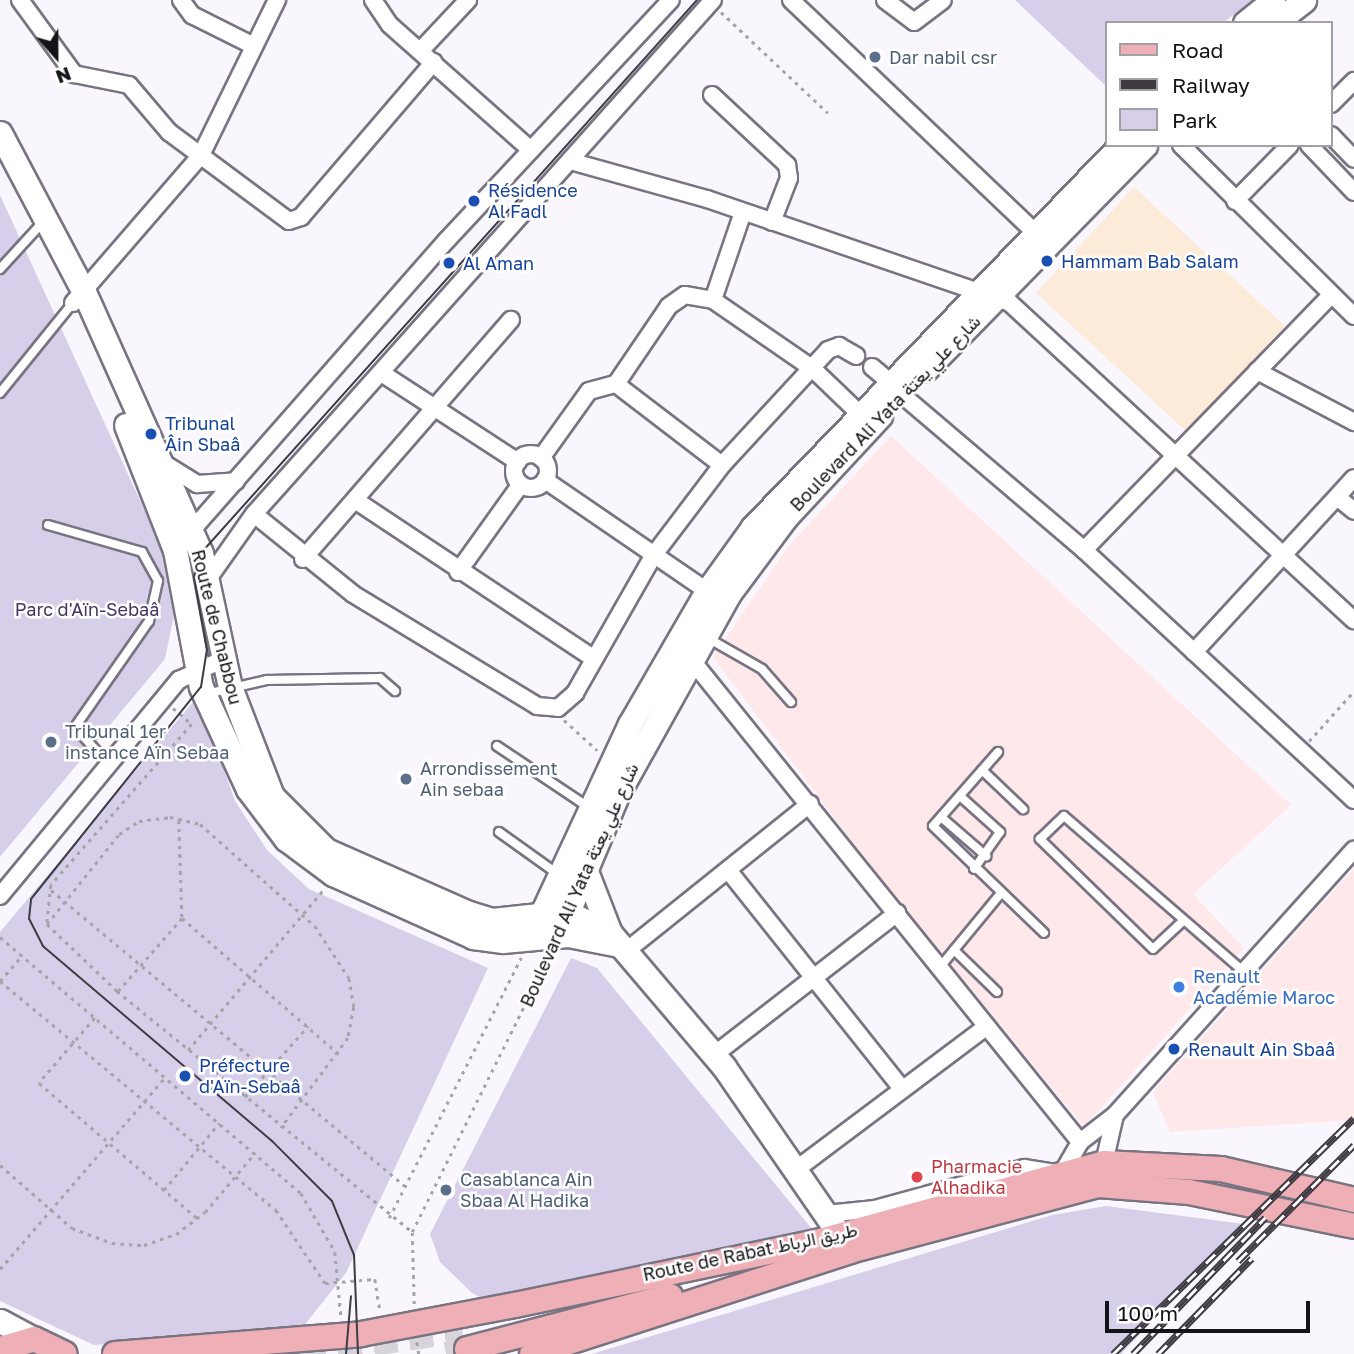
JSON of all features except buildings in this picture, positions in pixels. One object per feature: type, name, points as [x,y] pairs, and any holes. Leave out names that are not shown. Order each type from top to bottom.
[{"type":"main road","name":"Route de Rabat طريق الرباط","points":[[532,1354],[836,1243],[1059,1172],[1104,1163],[1221,1169],[1354,1200]]},
{"type":"main road","name":"Route de Rabat طريق الرباط","points":[[115,1354],[349,1335],[415,1325],[836,1243],[1098,1185],[1189,1192],[1354,1226]]},
{"type":"main road","points":[[836,1243],[465,1340],[836,1243]]},
{"type":"main road","points":[[0,1349],[34,1339],[63,1352],[85,1354]]},
{"type":"street","points":[[20,0],[74,74],[129,85],[162,125],[293,221],[434,62]]},
{"type":"street","points":[[181,0],[192,15],[254,46]]},
{"type":"street","points":[[0,133],[78,298],[201,155],[277,0]]},
{"type":"street","points":[[373,0],[390,25],[531,150]]},
{"type":"street","points":[[421,50],[468,0]]},
{"type":"street","points":[[175,550],[531,150],[671,0]]},
{"type":"street","points":[[790,0],[1036,233]]},
{"type":"street","points":[[885,0],[914,22],[943,0]]},
{"type":"street","points":[[1247,21],[1273,0]]},
{"type":"street","points":[[1278,21],[1304,0]]},
{"type":"street","points":[[208,579],[254,514],[383,374],[712,1]]},
{"type":"street","points":[[1333,102],[1354,81]]},
{"type":"street","points":[[712,95],[787,165],[789,178],[772,222]]},
{"type":"street","points":[[1333,137],[1354,159]]},
{"type":"street","name":"Boulevard Ali Yata شارع علي يعتة","points":[[986,295],[1036,233],[1119,147]]},
{"type":"street","name":"Boulevard Ali Yata شارع علي يعتة","points":[[558,935],[584,866],[690,658],[786,516],[896,389],[986,295],[1143,147]]},
{"type":"street","points":[[1183,147],[1329,297],[1354,316]]},
{"type":"street","points":[[1235,201],[1288,147]]},
{"type":"street","points":[[1311,147],[1354,192]]},
{"type":"street","points":[[570,161],[743,212],[986,295],[1020,310],[1172,454],[1354,620]]},
{"type":"street","points":[[0,163],[42,224]]},
{"type":"street","points":[[713,300],[743,212]]},
{"type":"street","points":[[707,591],[545,480],[541,458],[589,391],[617,384],[674,300],[685,295],[713,300],[813,369],[860,414]]},
{"type":"street","points":[[1084,550],[1172,454],[1329,297]]},
{"type":"street","name":"Route de Chabbou","points":[[78,298],[191,531],[208,579],[230,687],[266,788],[317,845],[492,920],[567,912]]},
{"type":"street","name":"Route de Chabbou","points":[[78,298],[175,550],[195,669],[260,808],[297,850],[333,874],[473,937],[530,940],[558,935],[618,943]]},
{"type":"street","points":[[303,559],[512,320]]},
{"type":"street","points":[[254,514],[303,559],[537,706],[558,708],[570,701],[653,556],[722,465],[832,347],[856,356]]},
{"type":"street","points":[[872,367],[1084,550],[1354,800]]},
{"type":"street","points":[[1257,371],[1354,422]]},
{"type":"street","points":[[383,374],[518,461],[541,458]]},
{"type":"street","points":[[617,384],[722,465]]},
{"type":"street","name":"Boulevard Ali Yata شارع علي يعتة","points":[[530,940],[611,760],[707,591],[771,504],[860,414],[896,389]]},
{"type":"street","points":[[152,446],[190,482],[217,486],[239,480]]},
{"type":"street","points":[[458,572],[521,484],[518,461]]},
{"type":"street","points":[[1194,652],[1354,478]]},
{"type":"street","points":[[521,484],[534,488],[545,480]]},
{"type":"street","points":[[1337,498],[1354,510]]},
{"type":"street","points":[[355,500],[458,572],[593,658]]},
{"type":"street","points":[[690,658],[1080,1142]]},
{"type":"street","points":[[0,896],[163,699],[195,669],[224,659]]},
{"type":"street","points":[[618,943],[728,870],[810,804]]},
{"type":"street","points":[[826,1214],[876,1209],[1024,1168],[1059,1172],[1080,1142],[1115,1115],[1354,850]]},
{"type":"street","points":[[584,866],[618,943],[714,1055],[798,1168],[826,1214],[836,1243]]},
{"type":"street","points":[[728,870],[902,1089]]},
{"type":"street","points":[[567,912],[618,943]]},
{"type":"street","points":[[714,1055],[897,913]]},
{"type":"street","points":[[798,1168],[987,1026]]},
{"type":"street","points":[[1104,1163],[1115,1115]]},
{"type":"street","points":[[0,1321],[34,1339]]},
{"type":"lane","points":[[0,269],[42,224]]},
{"type":"lane","points":[[0,393],[78,298]]},
{"type":"lane","points":[[48,526],[142,552],[158,580],[149,621],[75,727],[109,765]]},
{"type":"lane","points":[[704,636],[762,669],[791,702]]},
{"type":"lane","points":[[205,694],[267,680],[380,678],[395,691]]},
{"type":"lane","points":[[497,746],[589,808]]},
{"type":"lane","points":[[998,752],[933,826],[939,837],[1044,933]]},
{"type":"lane","points":[[982,770],[1023,808]]},
{"type":"lane","points":[[960,796],[1000,832],[986,856],[974,869]]},
{"type":"lane","points":[[1184,920],[1153,948],[1040,839],[1064,816],[1184,920],[1244,972]]},
{"type":"lane","points":[[941,817],[986,856]]},
{"type":"lane","points":[[499,832],[560,876]]},
{"type":"lane","points":[[940,967],[1001,893]]},
{"type":"lane","points":[[954,950],[997,992]]},
{"type":"path","points":[[712,1],[828,113]]},
{"type":"path","points":[[1300,751],[1354,691]]},
{"type":"path","points":[[47,924],[50,889],[192,724],[163,699]]},
{"type":"path","points":[[558,708],[570,732],[611,760]]},
{"type":"path","points":[[47,924],[119,834],[139,821],[178,819],[200,824],[303,916],[337,951],[349,978],[354,1007],[339,1054],[281,1128]]},
{"type":"path","points":[[117,991],[182,918],[178,819]]},
{"type":"path","points":[[188,1050],[303,916],[333,874]]},
{"type":"path","points":[[50,889],[66,899],[140,965],[213,1021],[405,1186]]},
{"type":"path","points":[[182,918],[339,1054]]},
{"type":"path","points":[[47,924],[117,991],[389,1218],[412,1232]]},
{"type":"path","name":"Boulevard Ali Yata شارع علي يعتة","points":[[415,1325],[412,1232],[558,935]]},
{"type":"path","points":[[0,937],[302,1193],[321,1221],[342,1285],[341,1319],[329,1320]]},
{"type":"path","name":"Boulevard Ali Yata شارع علي يعتة","points":[[389,1218],[530,940]]},
{"type":"path","points":[[22,956],[0,981],[234,1178],[276,1210],[313,1257],[325,1283],[342,1285],[375,1279],[379,1331]]},
{"type":"path","points":[[95,1018],[39,1083],[197,1218]]},
{"type":"path","points":[[245,1098],[307,1026]]},
{"type":"path","points":[[0,1269],[165,1077]]},
{"type":"path","points":[[164,1190],[219,1124]]},
{"type":"path","points":[[0,1165],[72,1228],[112,1243],[144,1245],[197,1218],[255,1153]]},
{"type":"shaded area","points":[[1134,187],[1285,326],[1187,432],[1036,293]]},
{"type":"shaded area","points":[[891,436],[1291,805],[1193,894],[1244,948],[1084,1127],[872,868],[713,657],[787,548]]},
{"type":"shaded area","points":[[1354,868],[1354,1120],[1170,1132],[1153,1092]]},
{"type":"green space","points":[[1015,0],[1252,0],[1226,21],[1106,21],[1106,86]]},
{"type":"green space","name":"Parc d'Aïn-Sebaâ","points":[[0,195],[165,555],[175,610],[165,659],[0,857]]},
{"type":"green space","points":[[198,696],[235,801],[267,850],[309,889],[488,968],[346,1273],[302,1328],[94,1345],[0,1301],[0,932]]},
{"type":"green space","points":[[571,958],[597,968],[817,1235],[510,1313],[472,1293],[440,1262],[430,1234]]},
{"type":"green space","points":[[1106,1206],[1244,1224],[1121,1354],[592,1354],[1052,1215]]},
{"type":"tunnel","points":[[302,1354],[462,1331]]},
{"type":"tunnel","points":[[446,1354],[467,1349]]},
{"type":"tram line","points":[[358,1354],[354,1255],[332,1201],[272,1141],[43,946],[29,919],[31,899],[201,687],[207,650],[194,577],[201,553],[697,0]]},
{"type":"tram line","points":[[346,1354],[351,1296]]},
{"type":"railway","points":[[1113,1354],[1354,1118]]},
{"type":"railway","points":[[1238,1261],[1354,1145]]},
{"type":"railway","points":[[1133,1354],[1265,1218]]},
{"type":"railway","points":[[1158,1354],[1252,1258]]},
{"type":"place","name":"Dar nabil csr","points":[[875,57]]},
{"type":"place","name":"Résidence Al Fadl","points":[[474,201]]},
{"type":"place","name":"Hammam Bab Salam","points":[[1047,261]]},
{"type":"place","name":"Al Aman","points":[[449,263]]},
{"type":"place","name":"Tribunal Âin Sbaâ","points":[[151,434]]},
{"type":"place","name":"Tribunal 1er instance Aïn Sebaa","points":[[51,742]]},
{"type":"place","name":"Arrondissement Ain sebaa","points":[[406,779]]},
{"type":"place","name":"Renault Académie Maroc","points":[[1179,987]]},
{"type":"place","name":"Renault Ain Sbaâ","points":[[1174,1049]]},
{"type":"place","name":"Préfecture d'Aïn-Sebaâ","points":[[185,1076]]},
{"type":"place","name":"Pharmacie Alhadika","points":[[917,1177]]},
{"type":"place","name":"Casablanca Ain Sbaa Al Hadika","points":[[446,1190]]}]
